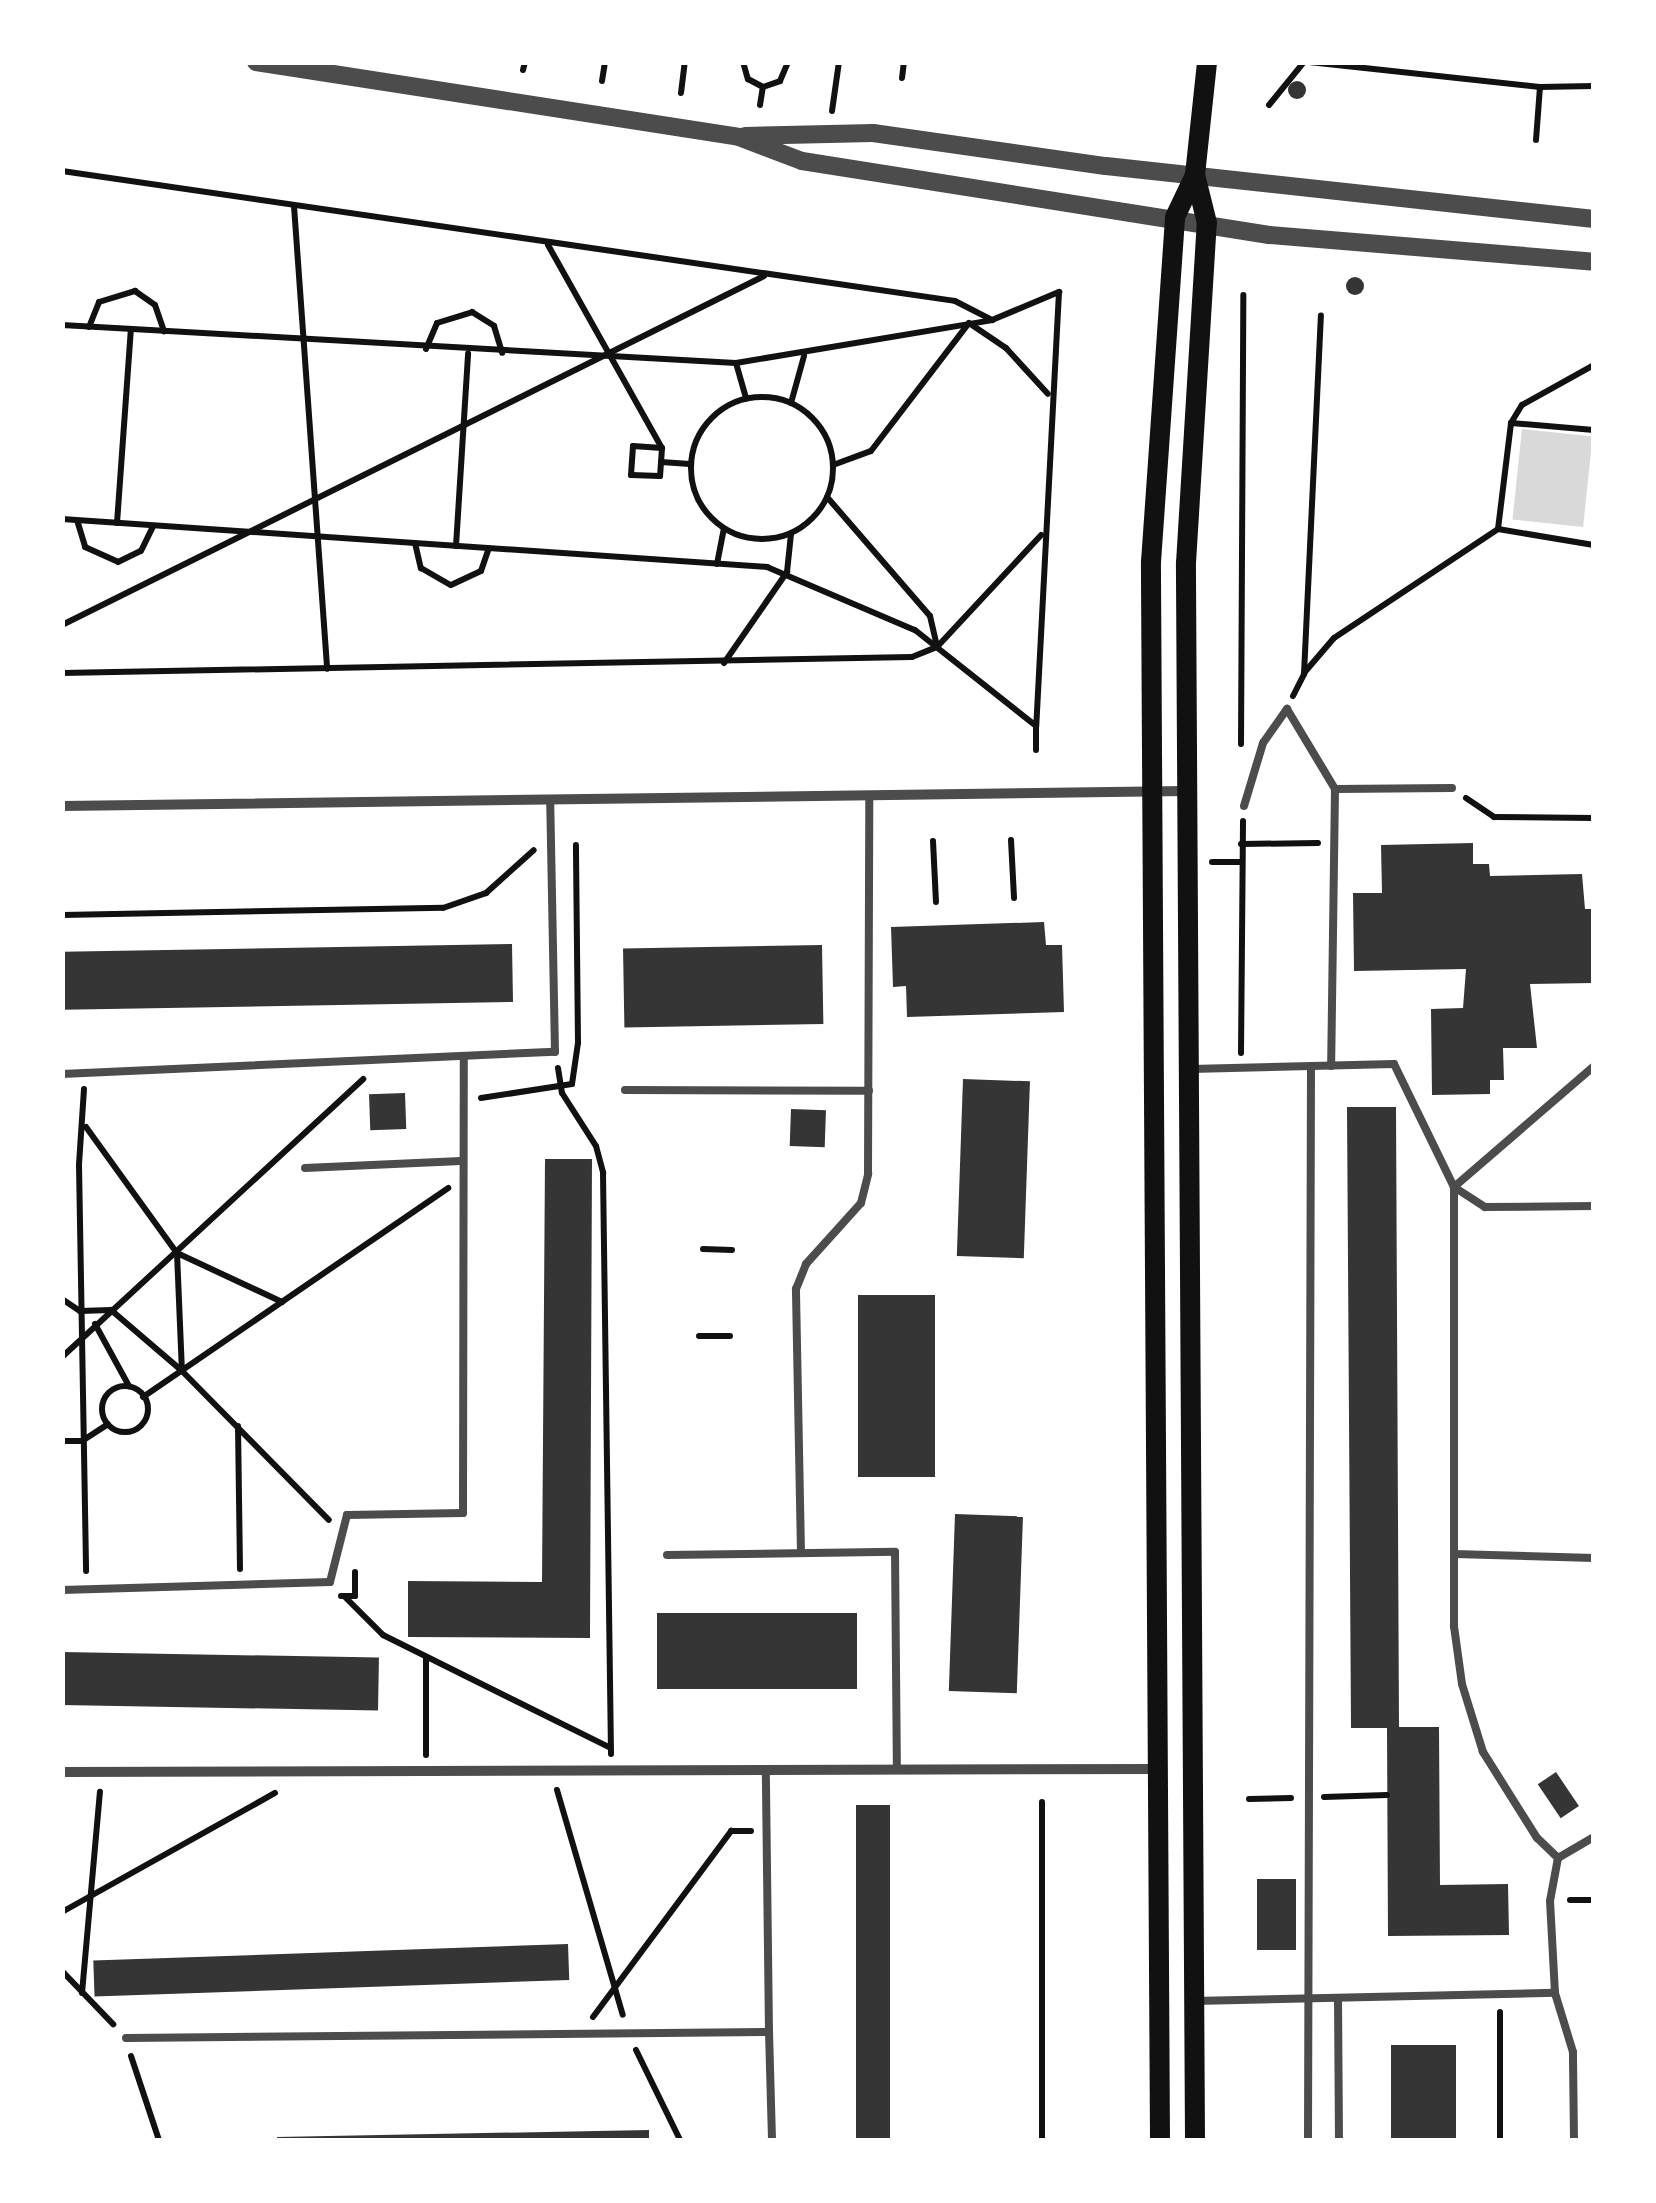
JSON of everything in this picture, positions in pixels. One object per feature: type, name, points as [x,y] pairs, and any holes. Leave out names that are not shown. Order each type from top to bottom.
[{"type":"main road","points":[[1196,2140],[1187,1069],[1187,483],[1208,223],[1196,175],[1207,62]]},
{"type":"main road","points":[[1160,2140],[1152,791],[1154,480],[1175,217],[1196,175]]},
{"type":"street","points":[[256,62],[739,137],[873,133],[1196,175],[1594,219]]},
{"type":"street","points":[[739,137],[802,161],[1288,237],[1594,262]]},
{"type":"street","points":[[62,806],[1186,791]]},
{"type":"street","points":[[62,1772],[1160,1769]]},
{"type":"lane","points":[[1244,806],[1263,743],[1287,709],[1335,788],[1330,1066]]},
{"type":"lane","points":[[1335,788],[1452,788]]},
{"type":"lane","points":[[801,1553],[796,1289],[806,1264],[862,1203],[869,1090],[869,795]]},
{"type":"lane","points":[[62,1074],[464,1060],[556,1052],[550,799]]},
{"type":"lane","points":[[62,1590],[330,1582],[347,1514],[462,1513],[460,1161],[464,1060]]},
{"type":"lane","points":[[1187,1069],[1394,1064],[1454,1186],[1454,1554],[1462,1684],[1482,1752],[1537,1838],[1558,1858]]},
{"type":"lane","points":[[1308,2140],[1311,1066]]},
{"type":"lane","points":[[1454,1186],[1594,1066]]},
{"type":"lane","points":[[625,1090],[869,1090]]},
{"type":"lane","points":[[305,1168],[460,1161]]},
{"type":"lane","points":[[1454,1186],[1485,1206],[1594,1206]]},
{"type":"lane","points":[[667,1555],[895,1552],[897,1770]]},
{"type":"lane","points":[[1454,1554],[1594,1558]]},
{"type":"lane","points":[[766,1770],[772,2140]]},
{"type":"lane","points":[[1574,2140],[1573,2052],[1555,1993],[1550,1900],[1558,1858],[1594,1837]]},
{"type":"lane","points":[[1194,2001],[1555,1993]]},
{"type":"lane","points":[[1338,1998],[1339,2140]]},
{"type":"lane","points":[[126,2038],[769,2032]]},
{"type":"path","points":[[602,82],[605,62]]},
{"type":"path","points":[[681,93],[685,62]]},
{"type":"path","points":[[744,62],[748,80],[763,87],[780,81],[788,62]]},
{"type":"path","points":[[832,112],[839,62]]},
{"type":"path","points":[[902,78],[904,62]]},
{"type":"path","points":[[1269,104],[1306,62],[1540,88],[1594,86]]},
{"type":"path","points":[[760,105],[763,87]]},
{"type":"path","points":[[1536,140],[1540,88]]},
{"type":"path","points":[[62,170],[955,302],[992,320]]},
{"type":"path","points":[[294,206],[326,669]]},
{"type":"path","points":[[547,244],[662,448],[660,476],[632,474],[633,446],[662,448]]},
{"type":"path","points":[[62,624],[766,276]]},
{"type":"path","points":[[89,326],[99,302],[134,291],[156,304],[164,332]]},
{"type":"path","points":[[62,325],[468,352],[736,363],[804,356],[992,320],[1059,292],[1048,395],[1036,750]]},
{"type":"path","points":[[1242,754],[1243,295]]},
{"type":"path","points":[[426,349],[437,323],[472,312],[494,326],[502,353]]},
{"type":"path","points":[[1304,674],[1320,315]]},
{"type":"path","points":[[968,323],[1006,348],[1048,395]]},
{"type":"path","points":[[833,464],[871,451],[968,323]]},
{"type":"path","points":[[118,523],[131,330]]},
{"type":"path","points":[[456,546],[468,352]]},
{"type":"path","points":[[791,403],[804,356]]},
{"type":"path","points":[[736,363],[746,398]]},
{"type":"path","points":[[1498,529],[1512,422],[1522,406],[1594,365]]},
{"type":"path","points":[[723,664],[786,572],[792,533],[827,497],[833,464],[812,418],[791,403],[746,398],[707,422],[690,464],[699,500],[724,529],[757,539],[792,533]]},
{"type":"path","points":[[1512,422],[1594,430]]},
{"type":"path","points":[[661,462],[690,464]]},
{"type":"path","points":[[827,497],[930,616],[937,647]]},
{"type":"path","points":[[62,520],[717,564],[786,572],[914,630],[1036,726]]},
{"type":"path","points":[[77,520],[84,547],[118,562],[141,551],[152,526]]},
{"type":"path","points":[[717,564],[724,529]]},
{"type":"path","points":[[1287,709],[1304,674],[1334,638],[1498,529],[1594,546]]},
{"type":"path","points":[[62,673],[723,664],[912,657],[937,647],[1042,534]]},
{"type":"path","points":[[415,543],[421,568],[450,585],[473,579],[490,548]]},
{"type":"path","points":[[1452,788],[1494,817],[1594,818]]},
{"type":"path","points":[[1241,1068],[1240,862],[1244,806]]},
{"type":"path","points":[[1011,840],[1014,898]]},
{"type":"path","points":[[932,841],[936,902]]},
{"type":"path","points":[[1241,844],[1334,843]]},
{"type":"path","points":[[62,915],[444,908],[486,893],[539,845]]},
{"type":"path","points":[[474,1103],[489,1092],[562,1088],[572,1084],[578,1042],[576,845]]},
{"type":"path","points":[[1206,862],[1240,862]]},
{"type":"path","points":[[556,1052],[562,1088],[596,1146],[603,1173],[612,1770]]},
{"type":"path","points":[[62,1357],[382,1062]]},
{"type":"path","points":[[84,1073],[85,1126],[79,1166],[87,1590]]},
{"type":"path","points":[[85,1126],[176,1253],[282,1302]]},
{"type":"path","points":[[144,1396],[460,1179]]},
{"type":"path","points":[[703,1249],[732,1250]]},
{"type":"path","points":[[176,1253],[182,1371]]},
{"type":"path","points":[[62,1298],[80,1312],[111,1310],[182,1371],[315,1500],[341,1538]]},
{"type":"path","points":[[95,1324],[129,1386],[144,1396],[147,1414],[138,1427],[124,1432],[108,1424]]},
{"type":"path","points":[[699,1336],[730,1336]]},
{"type":"path","points":[[108,1424],[104,1399],[129,1386]]},
{"type":"path","points":[[62,1441],[82,1441],[108,1424]]},
{"type":"path","points":[[238,1425],[241,1585]]},
{"type":"path","points":[[325,1596],[355,1596],[354,1562]]},
{"type":"path","points":[[330,1582],[383,1635],[611,1748]]},
{"type":"path","points":[[426,1656],[426,1770]]},
{"type":"path","points":[[558,1790],[628,2034],[680,2140]]},
{"type":"path","points":[[82,1993],[100,1792]]},
{"type":"path","points":[[62,1912],[270,1795]]},
{"type":"path","points":[[1042,1802],[1042,2140]]},
{"type":"path","points":[[580,2034],[731,1831],[767,1830]]},
{"type":"path","points":[[62,1970],[126,2038],[158,2140]]},
{"type":"path","points":[[1500,1994],[1500,2140]]},
{"type":"shaded area","points":[[1522,429],[1593,436],[1583,527],[1512,520]]},
{"type":"building","points":[[1297,81],[1306,90],[1297,99],[1288,90]]},
{"type":"building","points":[[1355,277],[1364,286],[1355,295],[1346,286]]},
{"type":"building","points":[[1473,843],[1473,864],[1489,864],[1490,876],[1582,874],[1585,909],[1594,909],[1594,983],[1530,984],[1537,1048],[1503,1048],[1504,1080],[1490,1080],[1490,1094],[1432,1095],[1431,1009],[1463,1008],[1466,969],[1354,971],[1353,893],[1382,893],[1381,845]]},
{"type":"building","points":[[1044,922],[1046,945],[1062,945],[1064,1012],[907,1017],[906,986],[893,987],[891,927]]},
{"type":"building","points":[[512,944],[513,1002],[63,1010],[62,952]]},
{"type":"building","points":[[822,945],[823,1024],[624,1027],[623,948]]},
{"type":"building","points":[[963,1079],[1030,1081],[1024,1258],[957,1256]]},
{"type":"building","points":[[405,1093],[406,1129],[370,1130],[369,1094]]},
{"type":"building","points":[[1347,1107],[1396,1107],[1399,1727],[1439,1727],[1440,1885],[1508,1884],[1509,1935],[1388,1936],[1387,1728],[1351,1728]]},
{"type":"building","points":[[791,1109],[826,1110],[825,1147],[790,1146]]},
{"type":"building","points":[[545,1159],[592,1159],[590,1638],[408,1637],[408,1581],[542,1582]]},
{"type":"building","points":[[858,1295],[935,1295],[935,1477],[858,1477]]},
{"type":"building","points":[[955,1514],[1023,1516],[1017,1693],[949,1691]]},
{"type":"building","points":[[657,1613],[857,1613],[857,1689],[657,1689]]},
{"type":"building","points":[[62,1652],[379,1658],[378,1711],[62,1705]]},
{"type":"building","points":[[1556,1772],[1579,1806],[1561,1818],[1538,1784]]},
{"type":"building","points":[[856,1805],[890,1805],[890,2140],[856,2140]]},
{"type":"building","points":[[1257,1879],[1296,1879],[1296,1950],[1257,1950]]},
{"type":"building","points":[[568,1944],[569,1980],[95,1997],[93,1961]]},
{"type":"building","points":[[1391,2045],[1456,2045],[1456,2140],[1391,2140]]},
{"type":"building","points":[[649,2130],[649,2140],[277,2140],[277,2137]]}]
